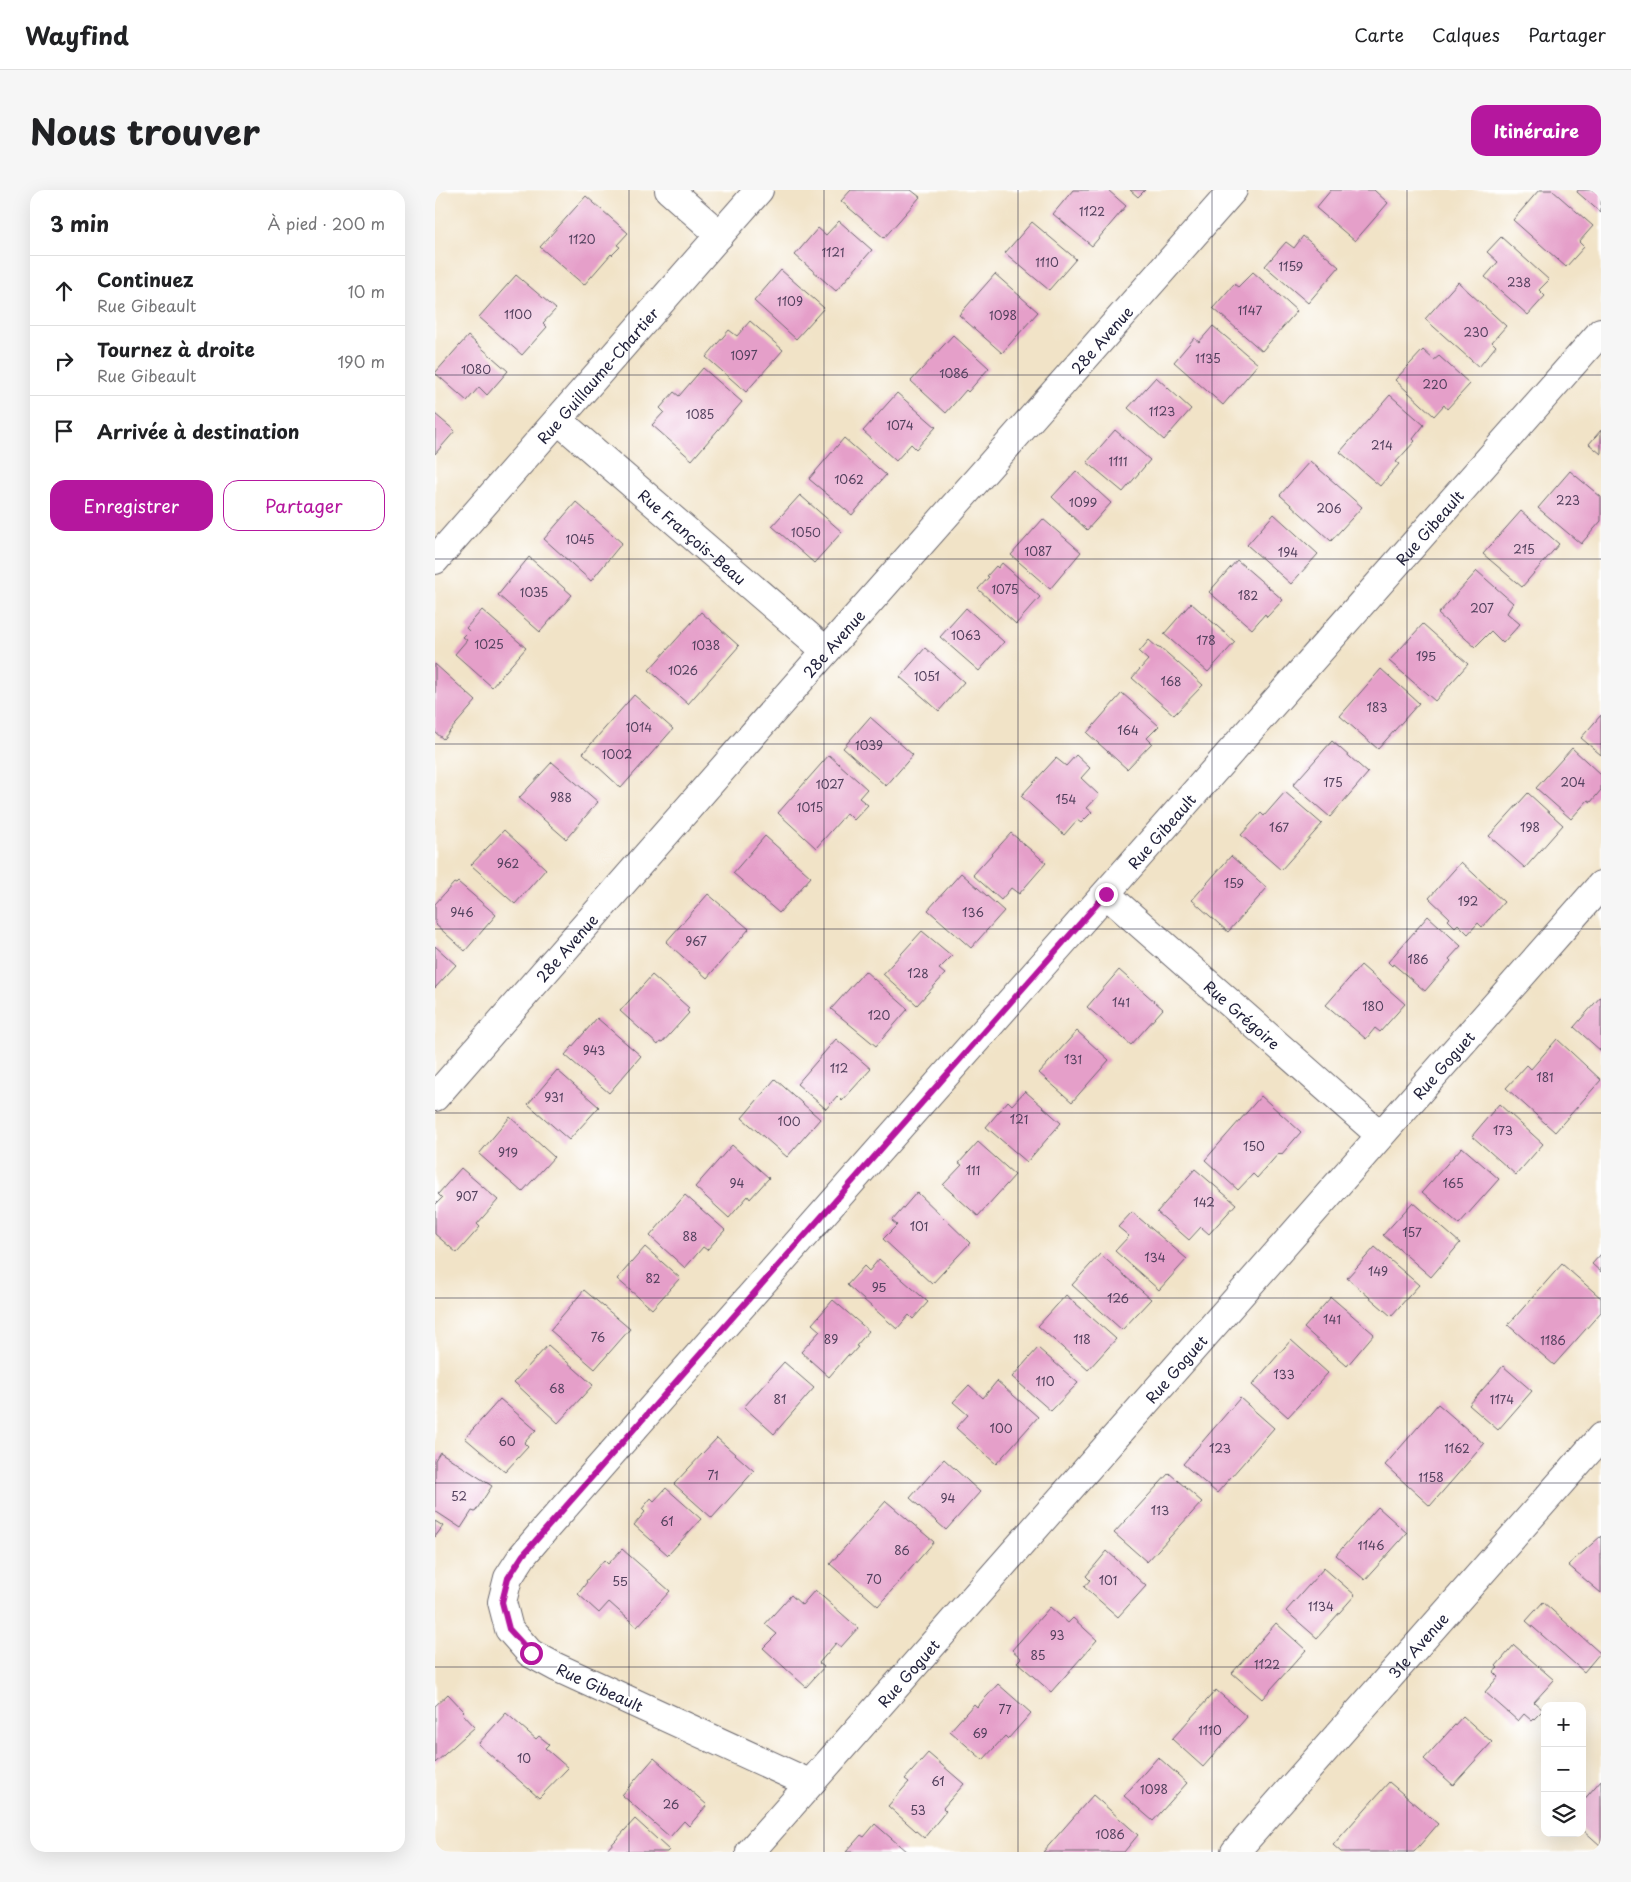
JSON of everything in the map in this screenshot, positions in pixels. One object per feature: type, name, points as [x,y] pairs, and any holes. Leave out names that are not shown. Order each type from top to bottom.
[{"type":"street","points":[[669,190],[720,235]]},
{"type":"street","name":"Rue Guillaume-Chartier","points":[[435,560],[759,190]]},
{"type":"street","name":"28e Avenue","points":[[435,1097],[1233,190]]},
{"type":"street","name":"Rue Gibeault","points":[[809,1783],[565,1671],[531,1653],[509,1629],[502,1602],[508,1578],[523,1555],[552,1520],[1601,332]]},
{"type":"street","name":"Rue François-Beau","points":[[558,420],[826,651]]},
{"type":"street","name":"Rue Goguet","points":[[750,1852],[1601,884]]},
{"type":"street","name":"Rue Grégoire","points":[[1106,894],[1380,1135]]},
{"type":"street","name":"31e Avenue","points":[[1235,1852],[1601,1437]]},
{"type":"building","points":[[851,190],[911,190],[920,197],[884,238],[841,201]]},
{"type":"building","points":[[1073,190],[1108,190],[1126,206],[1092,246],[1053,214]]},
{"type":"building","points":[[1130,190],[1145,190],[1138,197]]},
{"type":"building","points":[[1331,190],[1374,190],[1388,203],[1355,241],[1316,208]]},
{"type":"building","points":[[1539,190],[1552,190],[1593,226],[1579,242],[1584,247],[1566,267],[1513,220]]},
{"type":"building","points":[[1578,190],[1601,190],[1601,213],[1577,192]]},
{"type":"building","points":[[586,196],[628,233],[617,245],[620,247],[611,254],[584,285],[540,247]]},
{"type":"building","points":[[839,221],[872,250],[836,291],[795,255],[818,228],[826,235]]},
{"type":"building","points":[[1032,222],[1076,259],[1049,290],[1005,253]]},
{"type":"building","points":[[1303,236],[1339,267],[1308,303],[1265,266],[1286,242],[1294,248]]},
{"type":"building","points":[[1501,237],[1549,280],[1539,290],[1545,296],[1528,315],[1485,277],[1498,262],[1487,252]]},
{"type":"building","points":[[781,270],[824,308],[796,339],[754,301]]},
{"type":"building","points":[[1253,272],[1297,311],[1262,351],[1213,308],[1234,284],[1238,287]]},
{"type":"building","points":[[995,274],[1038,312],[1002,353],[959,315]]},
{"type":"building","points":[[516,275],[556,309],[543,323],[547,327],[522,355],[479,317]]},
{"type":"building","points":[[1458,282],[1506,326],[1492,342],[1496,346],[1479,367],[1425,319]]},
{"type":"building","points":[[750,321],[783,350],[746,392],[706,357],[729,330],[737,336]]},
{"type":"building","points":[[1213,326],[1258,364],[1223,405],[1174,362],[1194,338],[1199,342]]},
{"type":"building","points":[[953,335],[989,368],[946,413],[911,381]]},
{"type":"building","points":[[468,336],[508,371],[487,395],[479,387],[467,401],[435,373]]},
{"type":"building","points":[[1423,350],[1434,360],[1439,356],[1470,384],[1447,409],[1444,405],[1434,416],[1395,380]]},
{"type":"building","points":[[703,368],[742,402],[692,460],[652,425],[664,412],[660,408],[674,392],[679,396]]},
{"type":"building","points":[[1156,377],[1191,409],[1164,440],[1128,408]]},
{"type":"building","points":[[897,393],[936,427],[916,449],[911,444],[896,461],[863,431]]},
{"type":"building","points":[[1390,395],[1424,425],[1413,439],[1415,441],[1396,462],[1399,464],[1380,486],[1340,452]]},
{"type":"building","points":[[435,414],[455,431],[435,454]]},
{"type":"building","points":[[1115,430],[1150,460],[1123,492],[1087,462]]},
{"type":"building","points":[[1601,430],[1601,454],[1589,444]]},
{"type":"building","points":[[844,438],[886,475],[852,515],[809,479]]},
{"type":"building","points":[[1310,461],[1362,507],[1331,541],[1280,495]]},
{"type":"building","points":[[1076,471],[1111,503],[1087,530],[1052,497]]},
{"type":"building","points":[[1570,471],[1601,497],[1601,521],[1581,544],[1538,508]]},
{"type":"building","points":[[800,495],[842,532],[814,563],[772,526]]},
{"type":"building","points":[[576,502],[622,543],[591,581],[544,539]]},
{"type":"building","points":[[1521,511],[1559,544],[1522,587],[1483,554]]},
{"type":"building","points":[[1274,514],[1318,554],[1291,584],[1247,545]]},
{"type":"building","points":[[1043,519],[1081,552],[1050,589],[1011,555]]},
{"type":"building","points":[[529,557],[572,595],[540,632],[498,595]]},
{"type":"building","points":[[1237,560],[1283,600],[1267,617],[1265,614],[1252,629],[1209,592]]},
{"type":"building","points":[[1002,563],[1040,597],[1016,624],[978,589],[996,566],[998,568]]},
{"type":"building","points":[[1477,571],[1513,603],[1507,613],[1520,624],[1503,643],[1491,631],[1475,647],[1438,614]]},
{"type":"building","points":[[1191,603],[1235,642],[1208,672],[1164,634]]},
{"type":"building","points":[[966,608],[1004,642],[979,671],[940,637]]},
{"type":"building","points":[[482,610],[526,648],[492,687],[455,654],[467,640],[463,637],[469,631],[466,628]]},
{"type":"building","points":[[701,612],[739,646],[688,704],[649,670]]},
{"type":"building","points":[[1423,624],[1468,664],[1435,701],[1389,661]]},
{"type":"building","points":[[1149,640],[1158,648],[1160,647],[1203,685],[1174,715],[1132,678],[1148,660],[1139,652]]},
{"type":"building","points":[[925,648],[964,682],[939,711],[900,677]]},
{"type":"building","points":[[435,664],[476,701],[443,739],[435,732]]},
{"type":"building","points":[[1381,669],[1419,703],[1378,749],[1340,716]]},
{"type":"building","points":[[1122,693],[1159,726],[1147,738],[1152,743],[1127,769],[1087,733]]},
{"type":"building","points":[[634,695],[673,729],[621,788],[583,753]]},
{"type":"building","points":[[1601,715],[1601,755],[1581,738]]},
{"type":"building","points":[[870,717],[913,755],[886,786],[843,748]]},
{"type":"building","points":[[1332,741],[1368,773],[1330,817],[1293,785]]},
{"type":"building","points":[[1572,748],[1601,775],[1601,790],[1591,802],[1588,800],[1571,819],[1536,788]]},
{"type":"building","points":[[829,755],[867,789],[859,798],[868,805],[854,820],[847,813],[816,848],[778,813]]},
{"type":"building","points":[[1076,755],[1090,768],[1081,778],[1099,795],[1087,808],[1092,812],[1081,823],[1077,820],[1064,835],[1021,796],[1056,758],[1066,766]]},
{"type":"building","points":[[552,762],[598,802],[566,839],[519,798]]},
{"type":"building","points":[[1285,792],[1322,824],[1281,870],[1241,835],[1261,813],[1264,816]]},
{"type":"building","points":[[1528,793],[1563,825],[1525,868],[1489,836]]},
{"type":"building","points":[[504,830],[546,869],[515,904],[471,865]]},
{"type":"building","points":[[1011,833],[1046,863],[1019,894],[1011,888],[1001,900],[973,875]]},
{"type":"building","points":[[765,836],[811,877],[779,913],[733,873]]},
{"type":"building","points":[[1231,856],[1267,888],[1228,932],[1192,900]]},
{"type":"building","points":[[1461,862],[1504,902],[1482,927],[1478,923],[1468,934],[1458,924],[1455,927],[1448,920],[1450,918],[1429,898]]},
{"type":"building","points":[[961,873],[1004,911],[971,948],[928,910]]},
{"type":"building","points":[[458,882],[496,915],[465,951],[435,924],[435,904],[454,883]]},
{"type":"building","points":[[708,894],[749,929],[707,978],[666,942]]},
{"type":"building","points":[[1428,916],[1461,946],[1449,959],[1451,961],[1425,991],[1393,964],[1392,966],[1388,962]]},
{"type":"building","points":[[922,931],[952,956],[939,969],[945,974],[917,1005],[883,974]]},
{"type":"building","points":[[435,946],[456,965],[435,988]]},
{"type":"building","points":[[1361,965],[1405,1004],[1380,1032],[1375,1028],[1366,1039],[1326,1005]]},
{"type":"building","points":[[1119,970],[1163,1009],[1131,1045],[1087,1007]]},
{"type":"building","points":[[865,971],[908,1009],[876,1046],[831,1009]]},
{"type":"building","points":[[652,975],[689,1008],[687,1011],[689,1013],[658,1045],[620,1011]]},
{"type":"building","points":[[1601,996],[1601,1051],[1574,1027]]},
{"type":"building","points":[[597,1018],[641,1056],[609,1093],[565,1055]]},
{"type":"building","points":[[1077,1031],[1109,1060],[1072,1102],[1039,1073]]},
{"type":"building","points":[[836,1039],[871,1069],[842,1101],[837,1096],[826,1109],[797,1084]]},
{"type":"building","points":[[1557,1039],[1601,1080],[1555,1132],[1506,1088],[1527,1065],[1531,1069]]},
{"type":"building","points":[[557,1070],[599,1107],[569,1140],[528,1104]]},
{"type":"building","points":[[775,1079],[820,1119],[787,1157],[742,1118]]},
{"type":"building","points":[[1025,1091],[1061,1123],[1027,1162],[986,1127],[1008,1101],[1012,1105]]},
{"type":"building","points":[[1261,1096],[1301,1132],[1257,1178],[1253,1174],[1238,1190],[1205,1160]]},
{"type":"building","points":[[1499,1104],[1543,1144],[1516,1175],[1472,1136]]},
{"type":"building","points":[[510,1117],[554,1157],[522,1192],[479,1154]]},
{"type":"building","points":[[978,1142],[1015,1175],[978,1216],[943,1185],[962,1165],[959,1163]]},
{"type":"building","points":[[732,1145],[769,1178],[750,1199],[748,1196],[729,1218],[695,1187]]},
{"type":"building","points":[[1462,1147],[1499,1179],[1459,1224],[1422,1192]]},
{"type":"building","points":[[461,1168],[498,1200],[477,1224],[480,1227],[457,1253],[435,1234],[435,1205],[442,1198],[438,1194]]},
{"type":"building","points":[[1195,1169],[1236,1204],[1209,1234],[1201,1227],[1189,1240],[1157,1212]]},
{"type":"building","points":[[917,1192],[970,1243],[932,1284],[883,1239],[897,1225],[892,1221]]},
{"type":"building","points":[[685,1195],[725,1230],[707,1250],[703,1247],[685,1268],[650,1236]]},
{"type":"building","points":[[1413,1202],[1460,1243],[1431,1277],[1383,1235]]},
{"type":"building","points":[[1132,1212],[1187,1259],[1159,1290],[1115,1251],[1129,1236],[1118,1227]]},
{"type":"building","points":[[645,1247],[680,1278],[652,1309],[617,1279]]},
{"type":"building","points":[[1375,1247],[1419,1285],[1391,1316],[1347,1278]]},
{"type":"building","points":[[1100,1254],[1151,1299],[1122,1330],[1072,1285]]},
{"type":"building","points":[[1601,1254],[1601,1272],[1592,1264]]},
{"type":"building","points":[[879,1259],[928,1302],[913,1319],[909,1315],[897,1329],[847,1285],[864,1266],[869,1271]]},
{"type":"building","points":[[1562,1264],[1601,1298],[1601,1312],[1554,1365],[1508,1325]]},
{"type":"building","points":[[584,1290],[630,1329],[595,1369],[550,1330]]},
{"type":"building","points":[[1066,1295],[1116,1339],[1088,1370],[1038,1326]]},
{"type":"building","points":[[1331,1297],[1374,1334],[1347,1366],[1304,1328]]},
{"type":"building","points":[[833,1300],[869,1331],[856,1346],[858,1347],[850,1356],[848,1355],[829,1377],[801,1352],[820,1331],[812,1324]]},
{"type":"building","points":[[1291,1340],[1328,1373],[1288,1417],[1252,1385]]},
{"type":"building","points":[[548,1345],[593,1385],[558,1423],[514,1382]]},
{"type":"building","points":[[1038,1348],[1078,1383],[1051,1411],[1012,1377]]},
{"type":"building","points":[[784,1362],[814,1388],[774,1434],[744,1407]]},
{"type":"building","points":[[1503,1366],[1532,1391],[1498,1430],[1469,1405]]},
{"type":"building","points":[[997,1381],[1038,1417],[996,1464],[956,1428],[968,1415],[953,1402],[969,1385],[983,1398]]},
{"type":"building","points":[[1240,1398],[1274,1428],[1217,1493],[1183,1464]]},
{"type":"building","points":[[500,1399],[536,1430],[524,1443],[528,1447],[505,1472],[465,1438]]},
{"type":"building","points":[[1438,1404],[1484,1444],[1430,1506],[1385,1465]]},
{"type":"building","points":[[717,1438],[754,1471],[712,1518],[674,1484]]},
{"type":"building","points":[[440,1452],[492,1486],[475,1512],[472,1511],[461,1528],[435,1511],[435,1460]]},
{"type":"building","points":[[944,1459],[980,1492],[946,1530],[910,1498]]},
{"type":"building","points":[[1169,1473],[1202,1502],[1147,1562],[1114,1533]]},
{"type":"building","points":[[666,1488],[701,1519],[668,1555],[634,1525],[645,1512],[642,1509],[651,1498],[654,1501]]},
{"type":"building","points":[[886,1501],[934,1542],[878,1606],[830,1564]]},
{"type":"building","points":[[1378,1507],[1407,1533],[1365,1580],[1336,1555]]},
{"type":"building","points":[[435,1521],[443,1526],[435,1537]]},
{"type":"building","points":[[1601,1536],[1601,1593],[1568,1565]]},
{"type":"building","points":[[622,1549],[670,1591],[637,1627],[609,1602],[599,1613],[578,1594],[586,1581],[604,1560],[608,1564]]},
{"type":"building","points":[[1107,1551],[1146,1586],[1118,1617],[1084,1587],[1090,1580],[1086,1576]]},
{"type":"building","points":[[1324,1568],[1355,1595],[1317,1638],[1286,1611]]},
{"type":"building","points":[[815,1590],[858,1628],[841,1647],[836,1643],[819,1663],[824,1667],[806,1687],[763,1648],[777,1634],[765,1624],[791,1595],[802,1605]]},
{"type":"building","points":[[1543,1602],[1600,1653],[1584,1672],[1526,1621]]},
{"type":"building","points":[[1050,1607],[1068,1623],[1073,1618],[1097,1640],[1051,1692],[1017,1662],[1021,1658],[1012,1650]]},
{"type":"building","points":[[1276,1623],[1306,1650],[1262,1699],[1232,1673]]},
{"type":"building","points":[[1514,1645],[1554,1680],[1534,1702],[1541,1708],[1541,1712],[1532,1721],[1524,1714],[1518,1721],[1485,1692],[1498,1677],[1493,1672],[1498,1668],[1496,1666]]},
{"type":"building","points":[[998,1684],[1031,1713],[1008,1739],[1005,1736],[983,1760],[950,1731],[974,1704],[977,1707]]},
{"type":"building","points":[[1216,1690],[1247,1717],[1203,1767],[1172,1739]]},
{"type":"building","points":[[448,1694],[464,1711],[462,1713],[475,1727],[435,1763],[435,1706]]},
{"type":"building","points":[[506,1713],[536,1739],[539,1736],[549,1744],[545,1748],[568,1768],[539,1798],[478,1744]]},
{"type":"building","points":[[1463,1716],[1492,1742],[1453,1785],[1424,1759]]},
{"type":"building","points":[[928,1753],[964,1784],[943,1808],[946,1811],[924,1838],[888,1806],[909,1782],[905,1779]]},
{"type":"building","points":[[1158,1757],[1187,1783],[1153,1821],[1124,1796]]},
{"type":"building","points":[[654,1758],[707,1805],[689,1826],[684,1821],[670,1837],[622,1795]]},
{"type":"building","points":[[1601,1780],[1601,1846],[1586,1833],[1586,1797]]},
{"type":"building","points":[[1389,1782],[1438,1824],[1414,1852],[1341,1852],[1333,1845]]},
{"type":"building","points":[[1093,1795],[1138,1835],[1124,1852],[1043,1852]]},
{"type":"building","points":[[635,1819],[669,1850],[667,1852],[605,1852]]},
{"type":"building","points":[[875,1824],[907,1852],[846,1852],[861,1835],[864,1837]]},
{"type":"route","points":[[531,1653],[509,1629],[502,1602],[508,1578],[523,1555],[1106,894]]}]
